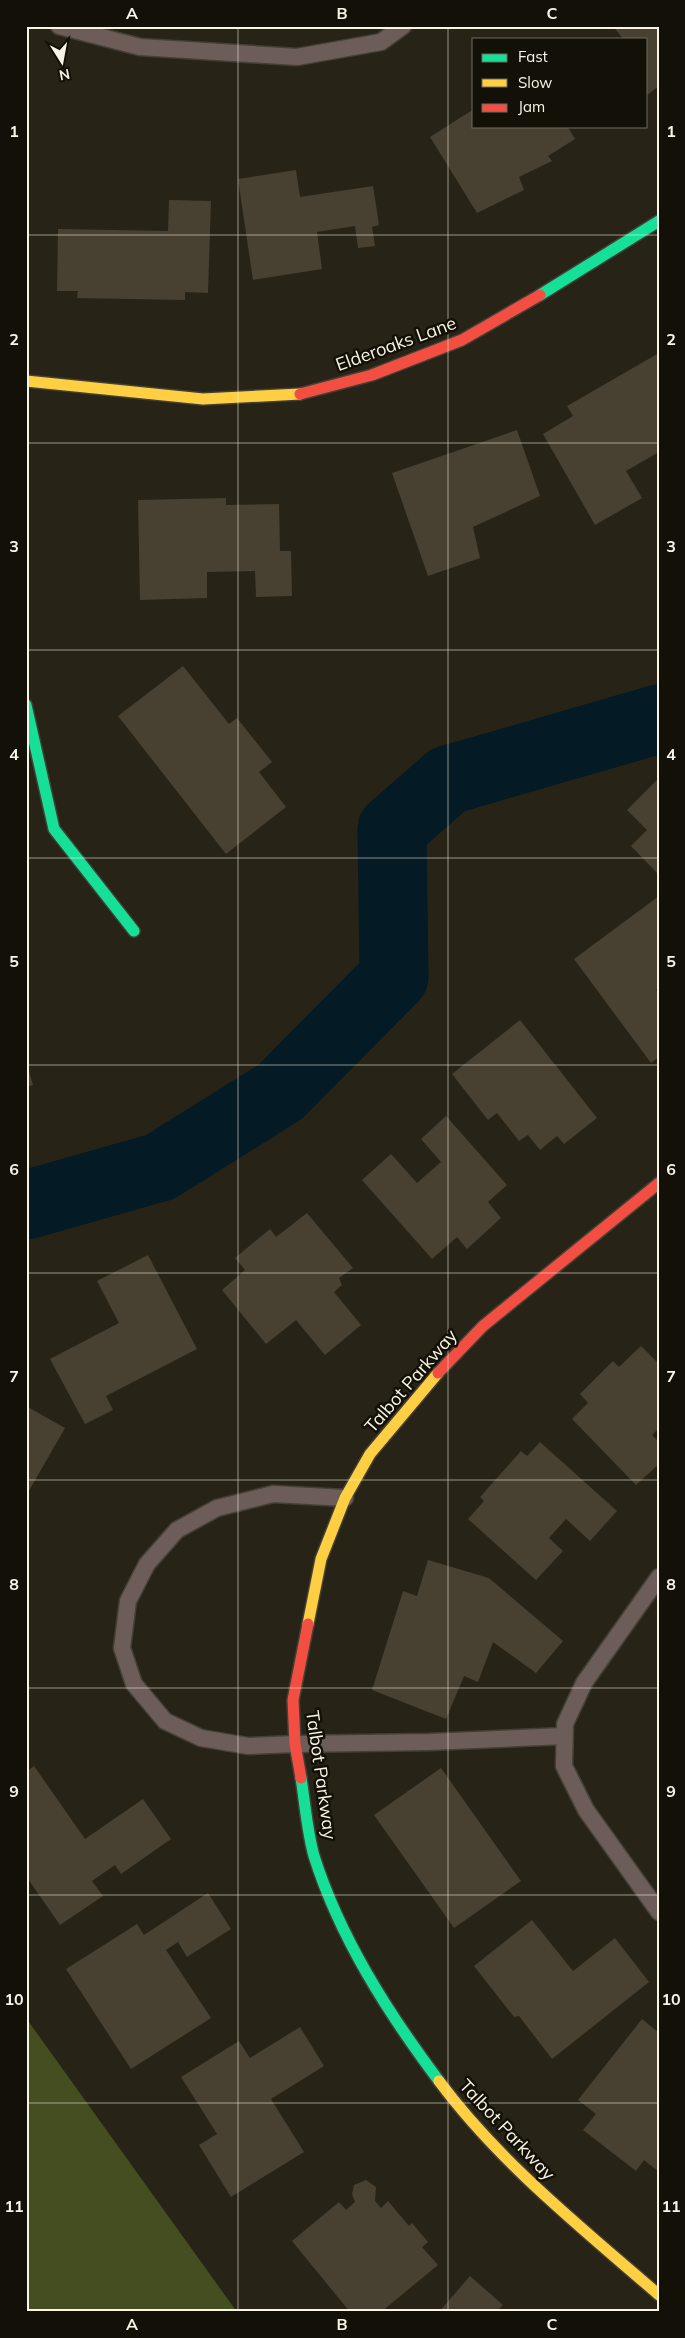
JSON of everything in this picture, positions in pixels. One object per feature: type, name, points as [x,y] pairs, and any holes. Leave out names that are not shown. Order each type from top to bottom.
[{"type":"street","name":"Elderoaks Lane","points":[[26,381],[203,399],[294,396],[372,375],[462,340],[577,274],[659,221]]},
{"type":"street","points":[[26,706],[54,829],[134,931]]},
{"type":"street","name":"Talbot Parkway","points":[[659,1184],[483,1326],[444,1366],[370,1454],[345,1498],[321,1559],[293,1700],[295,1744],[314,1855],[342,1928],[406,2037],[449,2095],[495,2145],[551,2201],[659,2295]]},
{"type":"lane","points":[[59,26],[140,47],[297,57],[381,42],[403,26]]},
{"type":"lane","points":[[345,1498],[274,1494],[217,1508],[178,1530],[147,1564],[128,1601],[122,1648],[134,1684],[166,1721],[201,1738],[248,1746],[429,1742],[564,1736]]},
{"type":"lane","points":[[659,1578],[584,1683],[565,1724],[564,1736],[564,1766],[586,1810],[659,1912]]},
{"type":"green space","points":[[26,2018],[237,2312],[26,2312]]},
{"type":"building","points":[[613,26],[659,26],[659,86],[648,94],[648,38],[622,38]]},
{"type":"building","points":[[472,110],[472,128],[568,128],[575,139],[548,156],[552,161],[519,177],[524,190],[477,213],[430,137]]},
{"type":"building","points":[[296,170],[300,197],[373,186],[379,225],[372,227],[375,246],[358,248],[355,226],[317,232],[322,269],[253,280],[238,179]]},
{"type":"building","points":[[169,200],[211,201],[208,293],[185,292],[185,300],[77,298],[78,291],[57,291],[58,229],[168,231]]},
{"type":"building","points":[[659,353],[659,452],[626,471],[642,498],[595,525],[543,434],[573,416],[567,406]]},
{"type":"building","points":[[517,430],[540,496],[473,527],[480,558],[428,576],[392,473]]},
{"type":"building","points":[[226,498],[226,505],[279,504],[280,551],[291,551],[292,596],[256,597],[255,571],[207,572],[207,598],[140,600],[138,500]]},
{"type":"building","points":[[183,666],[229,724],[237,718],[272,762],[259,772],[286,807],[226,854],[118,716]]},
{"type":"building","points":[[659,778],[659,875],[631,846],[647,830],[627,810]]},
{"type":"building","points":[[659,896],[659,988],[656,990],[659,994],[659,1057],[651,1063],[574,959]]},
{"type":"building","points":[[520,1020],[597,1118],[564,1144],[557,1136],[540,1150],[528,1135],[519,1141],[497,1113],[488,1120],[452,1074]]},
{"type":"building","points":[[26,1062],[33,1085],[26,1087]]},
{"type":"building","points":[[446,1116],[507,1185],[488,1202],[501,1218],[467,1249],[457,1237],[432,1259],[362,1180],[391,1154],[417,1183],[441,1162],[421,1139]]},
{"type":"building","points":[[307,1213],[353,1268],[339,1278],[342,1285],[334,1292],[361,1325],[325,1355],[296,1320],[266,1344],[222,1290],[245,1270],[235,1258],[270,1229],[276,1237]]},
{"type":"building","points":[[148,1255],[197,1349],[106,1396],[113,1410],[85,1424],[50,1359],[119,1323],[97,1281]]},
{"type":"building","points":[[641,1346],[659,1364],[659,1428],[652,1435],[659,1442],[659,1464],[636,1485],[572,1419],[588,1403],[580,1394],[613,1361],[619,1367]]},
{"type":"building","points":[[26,1406],[65,1428],[26,1496]]},
{"type":"building","points":[[540,1442],[617,1511],[590,1541],[566,1519],[549,1538],[563,1551],[536,1580],[468,1519],[484,1501],[480,1497],[521,1451],[527,1456]]},
{"type":"building","points":[[428,1560],[489,1578],[563,1641],[536,1673],[493,1642],[478,1682],[464,1676],[446,1719],[372,1690],[403,1591],[417,1596]]},
{"type":"building","points":[[34,1766],[85,1839],[143,1799],[171,1839],[121,1874],[115,1865],[92,1881],[103,1896],[60,1925],[26,1876],[26,1772]]},
{"type":"building","points":[[441,1768],[521,1881],[454,1928],[374,1815]]},
{"type":"building","points":[[208,1893],[231,1929],[187,1957],[178,1942],[166,1950],[211,2018],[131,2069],[66,1969],[137,1924],[144,1935]]},
{"type":"building","points":[[532,1920],[573,1971],[615,1938],[649,1982],[552,2059],[519,2016],[514,2017],[474,1966]]},
{"type":"building","points":[[642,2019],[659,2033],[659,2172],[644,2160],[636,2171],[583,2130],[596,2114],[578,2100]]},
{"type":"building","points":[[300,2027],[324,2066],[271,2099],[304,2152],[231,2197],[199,2145],[217,2134],[181,2077],[239,2041],[250,2058]]},
{"type":"building","points":[[366,2180],[376,2187],[375,2201],[381,2208],[388,2201],[409,2226],[412,2223],[428,2242],[422,2247],[438,2265],[381,2312],[350,2312],[292,2241],[339,2202],[346,2210],[355,2202],[352,2194],[354,2185]]},
{"type":"building","points":[[470,2276],[503,2305],[496,2312],[439,2312]]},
{"type":"waterway","points":[[26,1205],[160,1167],[280,1092],[394,977],[392,829],[448,780],[659,719]]},
{"type":"traffic: fast","points":[[540,295],[659,221]]},
{"type":"traffic: fast","points":[[26,705],[54,829],[134,931]]},
{"type":"traffic: fast","points":[[301,1778],[314,1856],[337,1916],[384,2002],[439,2081]]},
{"type":"traffic: slow","points":[[26,381],[203,399],[300,394]]},
{"type":"traffic: slow","points":[[308,1624],[321,1559],[345,1498],[370,1454],[438,1373]]},
{"type":"traffic: slow","points":[[439,2081],[463,2111],[515,2167],[572,2220],[659,2295]]},
{"type":"traffic: jam","points":[[300,394],[372,375],[462,340],[540,295]]},
{"type":"traffic: jam","points":[[438,1373],[483,1326],[659,1183]]},
{"type":"traffic: jam","points":[[301,1778],[295,1744],[293,1700],[308,1624]]}]
